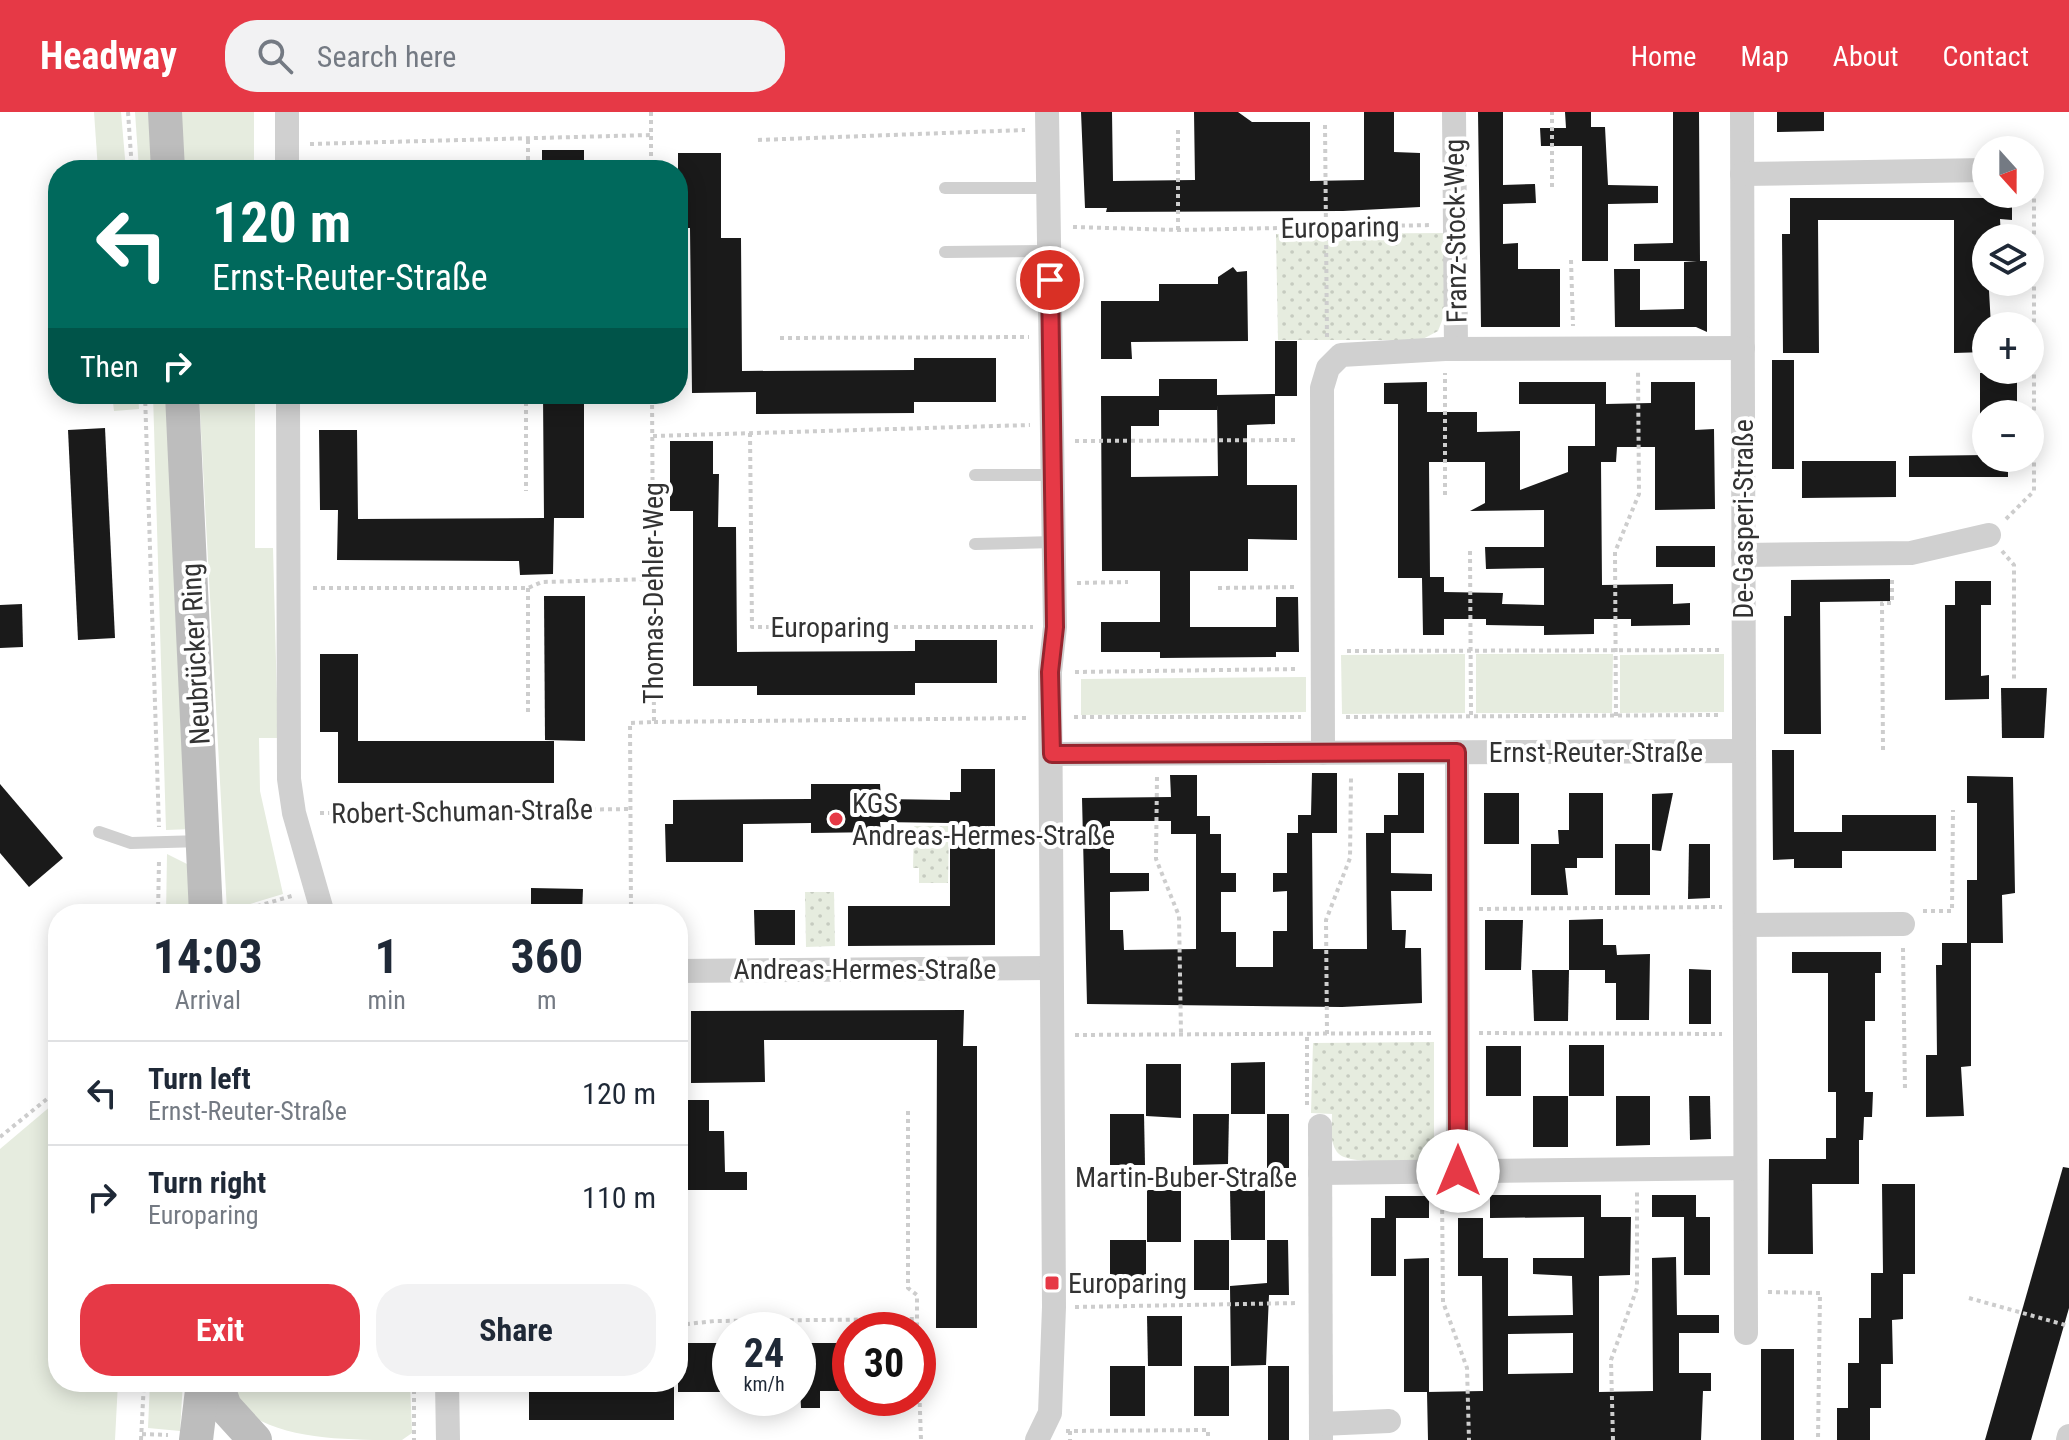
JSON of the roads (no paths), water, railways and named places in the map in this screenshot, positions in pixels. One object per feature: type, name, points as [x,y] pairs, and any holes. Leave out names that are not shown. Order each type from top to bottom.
[{"type":"main road","points":[[165,112],[167,160]]},
{"type":"main road","name":"Neubrücker Ring","points":[[183,404],[206,904]]},
{"type":"main road","points":[[196,1440],[202,1392]]},
{"type":"main road","points":[[220,1392],[225,1407],[255,1440]]},
{"type":"street","points":[[287,112],[287,160]]},
{"type":"street","name":"Franz-Stock-Weg","points":[[1450,349],[1454,112]]},
{"type":"street","name":"De-Gasperi-Straße","points":[[1742,112],[1746,1333]]},
{"type":"street","points":[[1040,1436],[1050,1413],[1054,1307],[1050,672],[1055,627],[1047,120]]},
{"type":"street","points":[[1742,174],[1972,170]]},
{"type":"street","points":[[1323,753],[1322,388],[1328,368],[1341,355],[1358,351],[1450,349],[1743,348]]},
{"type":"street","name":"Robert-Schuman-Straße","points":[[288,404],[289,779],[294,813],[320,904]]},
{"type":"street","points":[[1743,555],[1911,553],[1989,535]]},
{"type":"street","name":"Ernst-Reuter-Straße","points":[[1052,754],[1744,751]]},
{"type":"street","points":[[1450,1171],[1457,1033],[1457,752]]},
{"type":"street","points":[[1744,916],[1903,924]]},
{"type":"street","name":"Andreas-Hermes-Straße","points":[[688,971],[1051,968]]},
{"type":"street","name":"Martin-Buber-Straße","points":[[1320,1126],[1321,1432],[1389,1421]]},
{"type":"street","name":"Martin-Buber-Straße","points":[[1320,1175],[1745,1168]]},
{"type":"street","points":[[447,1392],[448,1440]]},
{"type":"lane","points":[[945,188],[1048,188]]},
{"type":"lane","points":[[945,252],[1049,239]]},
{"type":"lane","points":[[975,475],[1053,475]]},
{"type":"lane","points":[[975,544],[1054,542]]},
{"type":"lane","points":[[99,832],[131,843],[205,841]]},
{"type":"place","name":"KGS Andreas-Hermes-Straße","points":[[836,819]]},
{"type":"place","name":"Europaring","points":[[1052,1283]]}]
